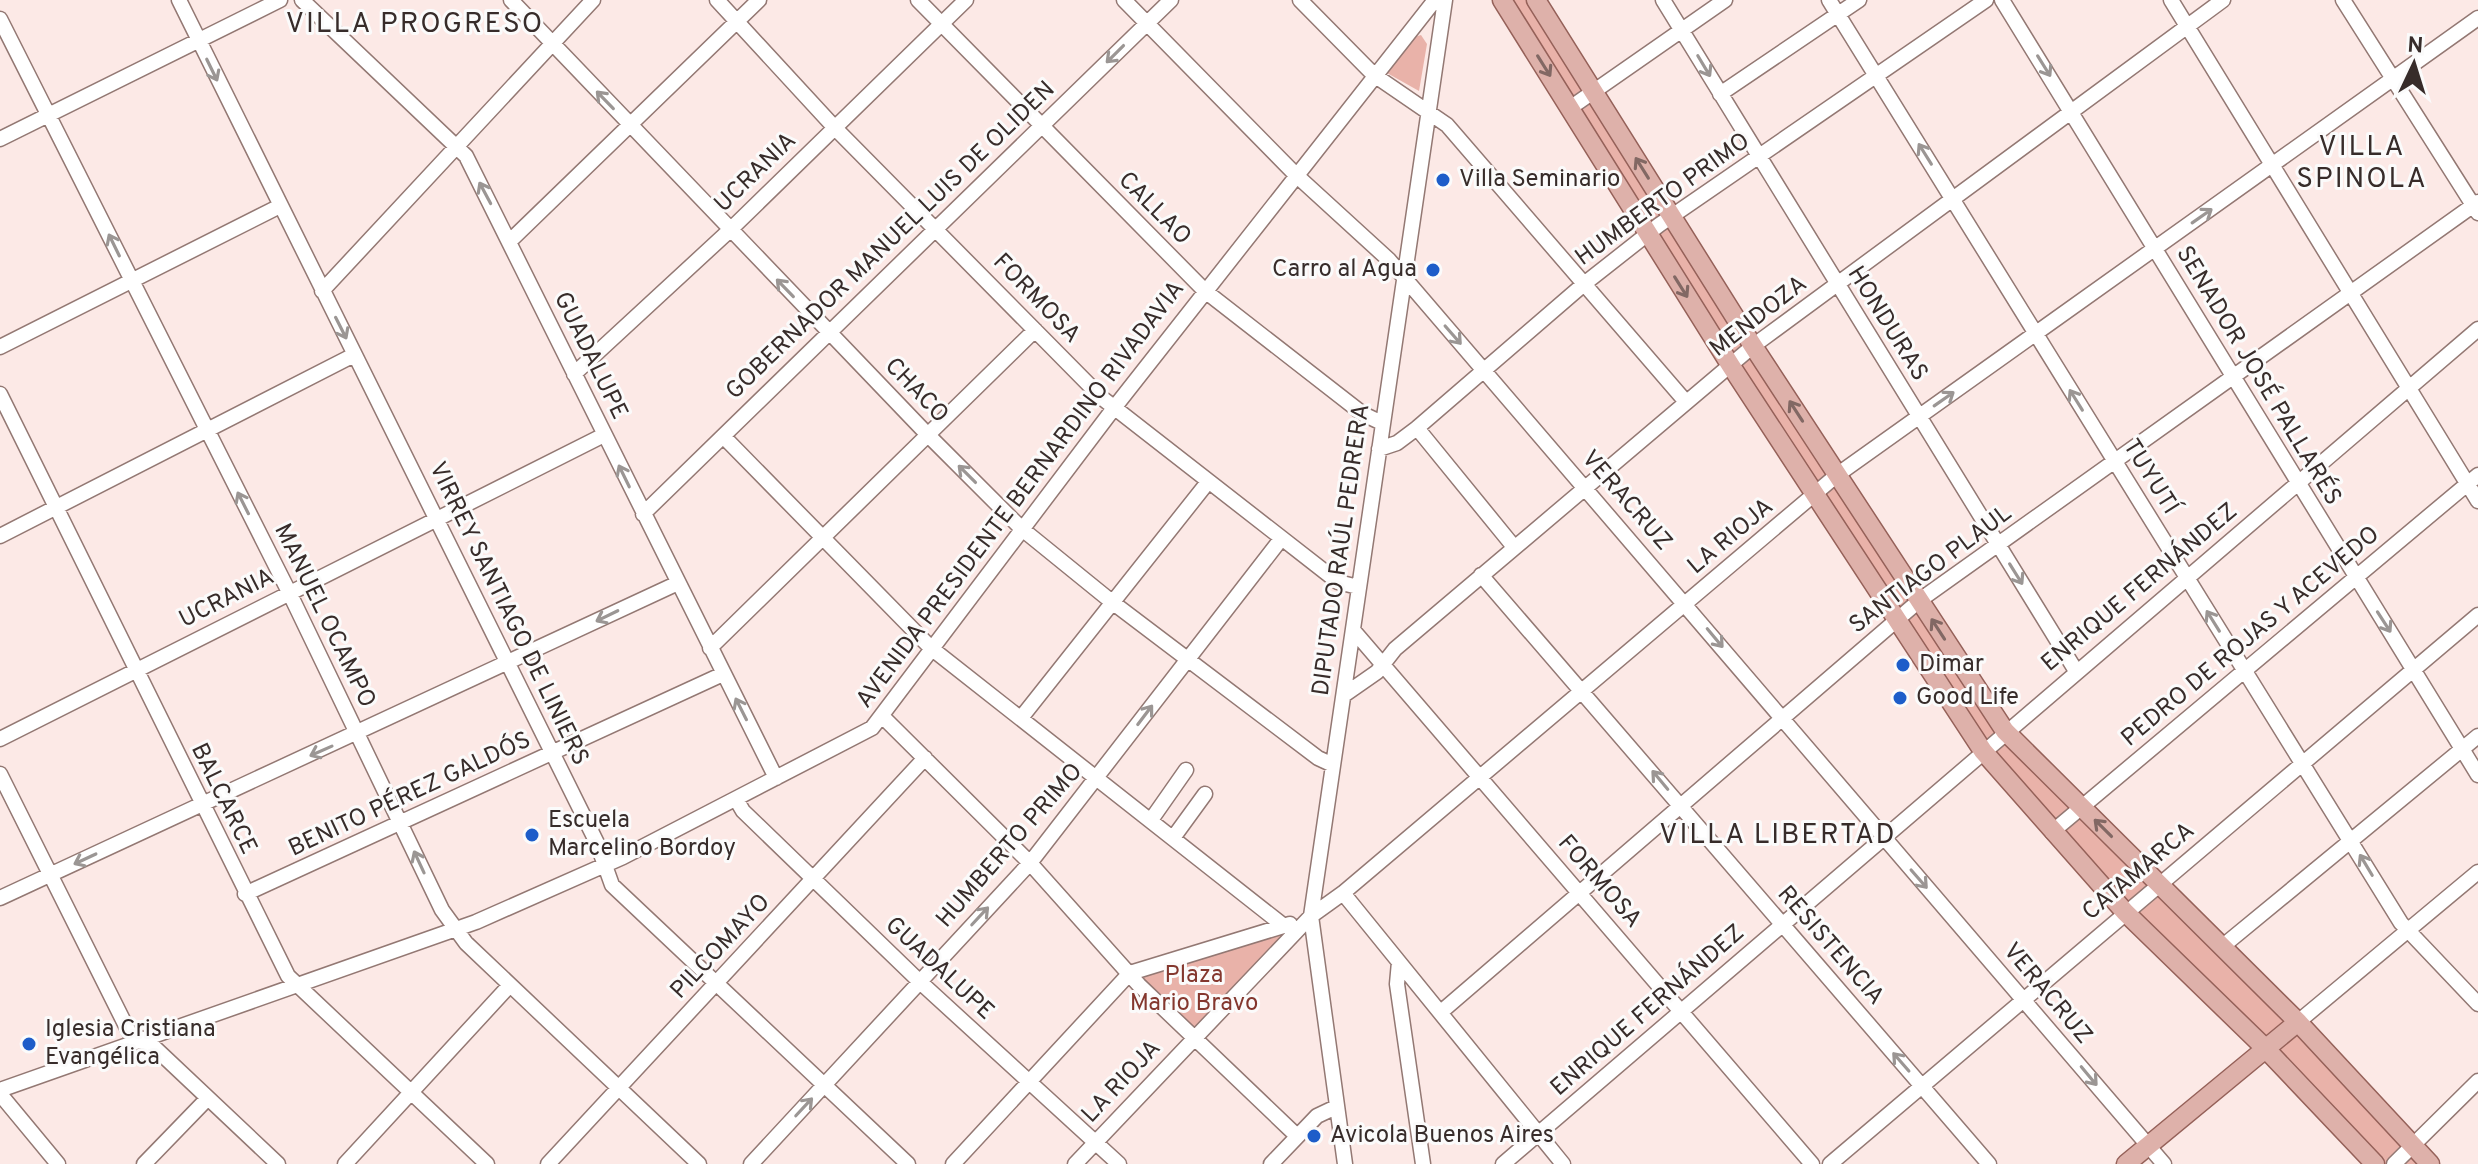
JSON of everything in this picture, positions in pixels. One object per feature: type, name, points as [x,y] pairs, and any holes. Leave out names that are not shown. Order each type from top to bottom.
[{"type":"main road","points":[[1502,0],[1731,366],[1983,751],[2125,912],[2264,1047],[2375,1164]]},
{"type":"main road","points":[[1536,0],[1753,346],[2005,731],[2298,1022],[2430,1164]]},
{"type":"main road","points":[[2126,1164],[2298,1022]]},
{"type":"street","name":"VIRREY SANTIAGO DE LINIERS","points":[[179,0],[509,663],[617,891],[908,1164]]},
{"type":"street","points":[[0,139],[280,0]]},
{"type":"street","name":"GUADALUPE","points":[[302,0],[456,145],[510,241],[776,778]]},
{"type":"street","name":"CHACO","points":[[511,0],[828,332],[1022,529],[1187,659],[1318,758],[1333,765]]},
{"type":"street","points":[[322,291],[593,0]]},
{"type":"street","name":"FORMOSA","points":[[717,0],[835,128],[1114,408],[1338,582],[1358,587]]},
{"type":"street","points":[[510,241],[759,0]]},
{"type":"street","name":"CALLAO","points":[[918,0],[1205,291],[1363,414],[1382,423]]},
{"type":"street","name":"UCRANIA","points":[[574,374],[730,230],[966,0]]},
{"type":"street","name":"VERACRUZ","points":[[1124,0],[1296,175],[1403,276],[2164,1164]]},
{"type":"street","name":"GOBERNADOR MANUEL LUIS DE OLIDEN","points":[[643,514],[1171,0]]},
{"type":"street","points":[[1300,0],[1374,75],[1428,109],[1447,125],[1686,402]]},
{"type":"street","name":"AVENIDA PRESIDENTE BERNARDINO RIVADAVIA","points":[[0,1092],[455,931],[605,865],[865,733],[882,716],[1114,408],[1435,0]]},
{"type":"street","name":"DIPUTADO RAÚL PEDRERA","points":[[1345,1164],[1311,916],[1445,0]]},
{"type":"street","name":"HONDURAS","points":[[1663,0],[2076,671]]},
{"type":"street","points":[[1570,108],[1725,0]]},
{"type":"street","name":"TUYUTÍ","points":[[1829,0],[2407,931],[2478,1004]]},
{"type":"street","points":[[1720,94],[1859,0]]},
{"type":"street","name":"HUMBERTO PRIMO","points":[[1379,449],[1397,443],[1417,428],[1647,234],[1986,0]]},
{"type":"street","name":"SENADOR JOSÉ PALLARÉS","points":[[2002,0],[2478,775]]},
{"type":"street","points":[[2171,0],[2408,388],[2473,480],[2478,501]]},
{"type":"street","name":"MENDOZA","points":[[1344,695],[1753,346],[2223,0]]},
{"type":"street","points":[[2343,0],[2476,207]]},
{"type":"street","name":"LA RIOJA","points":[[1075,1164],[1311,916],[1343,893],[1477,776],[1837,475],[2478,18]]},
{"type":"street","name":"MANUEL OCAMPO","points":[[0,19],[289,592],[455,931],[699,1164]]},
{"type":"street","points":[[0,347],[280,206]]},
{"type":"street","name":"SANTIAGO PLAUL","points":[[1441,1012],[1920,600],[2350,293],[2476,207]]},
{"type":"street","name":"ENRIQUE FERNÁNDEZ","points":[[1503,1164],[2478,329]]},
{"type":"street","points":[[710,648],[1035,330]]},
{"type":"street","points":[[0,536],[354,355]]},
{"type":"street","name":"BALCARCE","points":[[0,394],[245,894],[296,985],[487,1164]]},
{"type":"street","points":[[1417,428],[1514,547]]},
{"type":"street","name":"UCRANIA","points":[[0,739],[604,435]]},
{"type":"street","points":[[723,436],[931,648],[1284,926]]},
{"type":"street","name":"PEDRO DE ROJAS Y ACEVEDO","points":[[2052,832],[2473,480]]},
{"type":"street","points":[[1021,718],[1208,482]]},
{"type":"street","name":"HUMBERTO PRIMO","points":[[751,1164],[1030,863],[1281,539]]},
{"type":"street","name":"RESISTENCIA","points":[[1481,575],[1989,1164]]},
{"type":"street","points":[[0,898],[358,735],[678,583]]},
{"type":"street","name":"CATAMARCA","points":[[1830,1164],[2478,615]]},
{"type":"street","name":"FORMOSA","points":[[1353,630],[1812,1164]]},
{"type":"street","name":"BENITO PÉREZ GALDÓS","points":[[245,894],[723,674]]},
{"type":"street","points":[[882,716],[1030,863],[1193,1039],[1297,1136]]},
{"type":"street","points":[[2223,946],[2478,736]]},
{"type":"street","name":"PILCOMAYO","points":[[548,1164],[925,758]]},
{"type":"street","points":[[1151,820],[1186,770]]},
{"type":"street","points":[[0,774],[129,1032],[143,1041],[278,1164]]},
{"type":"street","points":[[1173,838],[1205,794]]},
{"type":"street","name":"GUADALUPE","points":[[736,799],[743,811],[813,881],[1119,1164]]},
{"type":"street","points":[[2298,1022],[2478,872]]},
{"type":"street","points":[[1343,893],[1563,1164]]},
{"type":"street","points":[[953,1164],[1130,973],[1311,916]]},
{"type":"street","points":[[1399,962],[1397,984],[1423,1164]]},
{"type":"street","points":[[345,1164],[510,985]]},
{"type":"street","points":[[2394,1164],[2410,1144],[2478,1081]]},
{"type":"street","points":[[0,1092],[58,1164]]},
{"type":"street","points":[[144,1164],[207,1099]]},
{"type":"street","points":[[1271,1164],[1323,1112],[1336,1107]]},
{"type":"green space","points":[[1502,0],[1536,0],[2005,731],[2430,1164],[2375,1164],[1983,751]]},
{"type":"green space","points":[[1421,35],[1427,44],[1419,91],[1387,73],[1411,38]]},
{"type":"green space","name":"Plaza Mario Bravo","points":[[1311,916],[1193,1039],[1130,973]]},
{"type":"place","name":"Villa Seminario","points":[[1443,180]]},
{"type":"place","name":"Carro al Agua","points":[[1433,270]]},
{"type":"place","name":"Dimar","points":[[1903,665]]},
{"type":"place","name":"Good Life","points":[[1900,698]]},
{"type":"place","name":"Escuela Marcelino Bordoy","points":[[532,835]]},
{"type":"place","name":"Iglesia Cristiana Evangélica","points":[[29,1044]]},
{"type":"place","name":"Avicola Buenos Aires","points":[[1314,1136]]},
{"type":"district","name":"VILLA PROGRESO","points":[[415,25]]},
{"type":"district","name":"VILLA SPINOLA","points":[[2362,164]]},
{"type":"district","name":"VILLA LIBERTAD","points":[[1778,836]]}]
